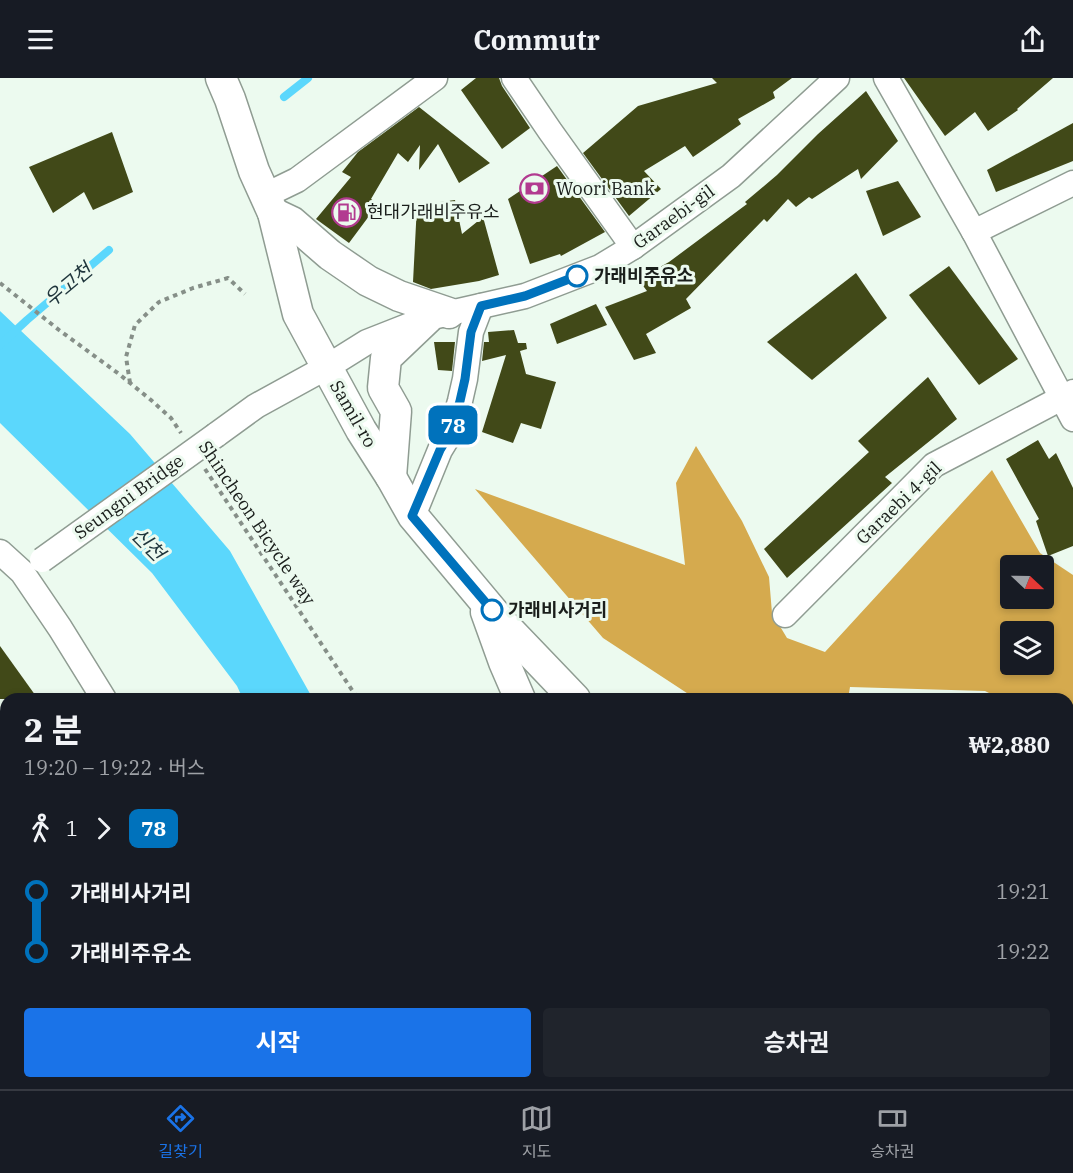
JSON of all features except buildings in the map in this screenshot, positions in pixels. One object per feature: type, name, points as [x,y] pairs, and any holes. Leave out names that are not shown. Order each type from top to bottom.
[{"type":"main road","name":"Samil-ro","points":[[221,78],[268,204],[298,314],[361,430],[391,477],[412,516],[505,626],[569,693]]},
{"type":"main road","points":[[268,204],[330,255],[368,281],[439,316],[386,358],[383,388],[396,411],[391,477]]},
{"type":"main road","points":[[480,595],[517,693]]},
{"type":"street","points":[[268,204],[435,78]]},
{"type":"street","points":[[514,78],[633,247]]},
{"type":"street","name":"Garaebi-gil","points":[[327,367],[367,342],[439,316],[525,296],[600,267],[633,247],[731,176],[837,78]]},
{"type":"street","points":[[886,78],[1067,395],[1073,419]]},
{"type":"street","points":[[974,232],[1073,183]]},
{"type":"street","points":[[412,516],[440,450],[451,432],[465,379],[471,332],[481,306]]},
{"type":"street","name":"Seungni Bridge","points":[[32,566],[256,406],[327,367]]},
{"type":"street","name":"Garaebi 4-gil","points":[[785,615],[934,465],[1067,395]]},
{"type":"street","points":[[0,552],[32,566],[60,628],[100,693]]},
{"type":"path","points":[[130,383],[126,357],[135,326],[159,302],[228,278],[245,294]]},
{"type":"path","name":"Shincheon Bicycle way","points":[[0,283],[130,383],[171,418],[184,437]]},
{"type":"path","name":"Shincheon Bicycle way","points":[[203,466],[354,693]]},
{"type":"shaded area","points":[[696,446],[742,521],[769,577],[772,613],[787,638],[825,652],[992,470],[1043,555],[1000,555],[1000,609],[1054,609],[1054,562],[1073,575],[1073,693],[989,693],[985,691],[850,687],[849,693],[687,693],[603,638],[475,489],[685,565],[676,483]]},
{"type":"water","name":"신천","points":[[0,311],[130,434],[230,551],[310,693],[240,693],[152,573],[0,423]]},
{"type":"waterway","name":"우고천","points":[[284,97],[308,78]]},
{"type":"waterway","name":"우고천","points":[[0,345],[109,250]]},
{"type":"bus line","name":"78","points":[[492,610],[412,516],[440,450],[451,432],[465,379],[471,332],[481,306],[525,296],[577,276]]},
{"type":"place","name":"Woori Bank","points":[[535,189]]},
{"type":"place","name":"현대가래비주유소","points":[[346,212]]},
{"type":"place","name":"가래비주유소","points":[[577,276]]},
{"type":"place","name":"가래비사거리","points":[[492,610]]}]
